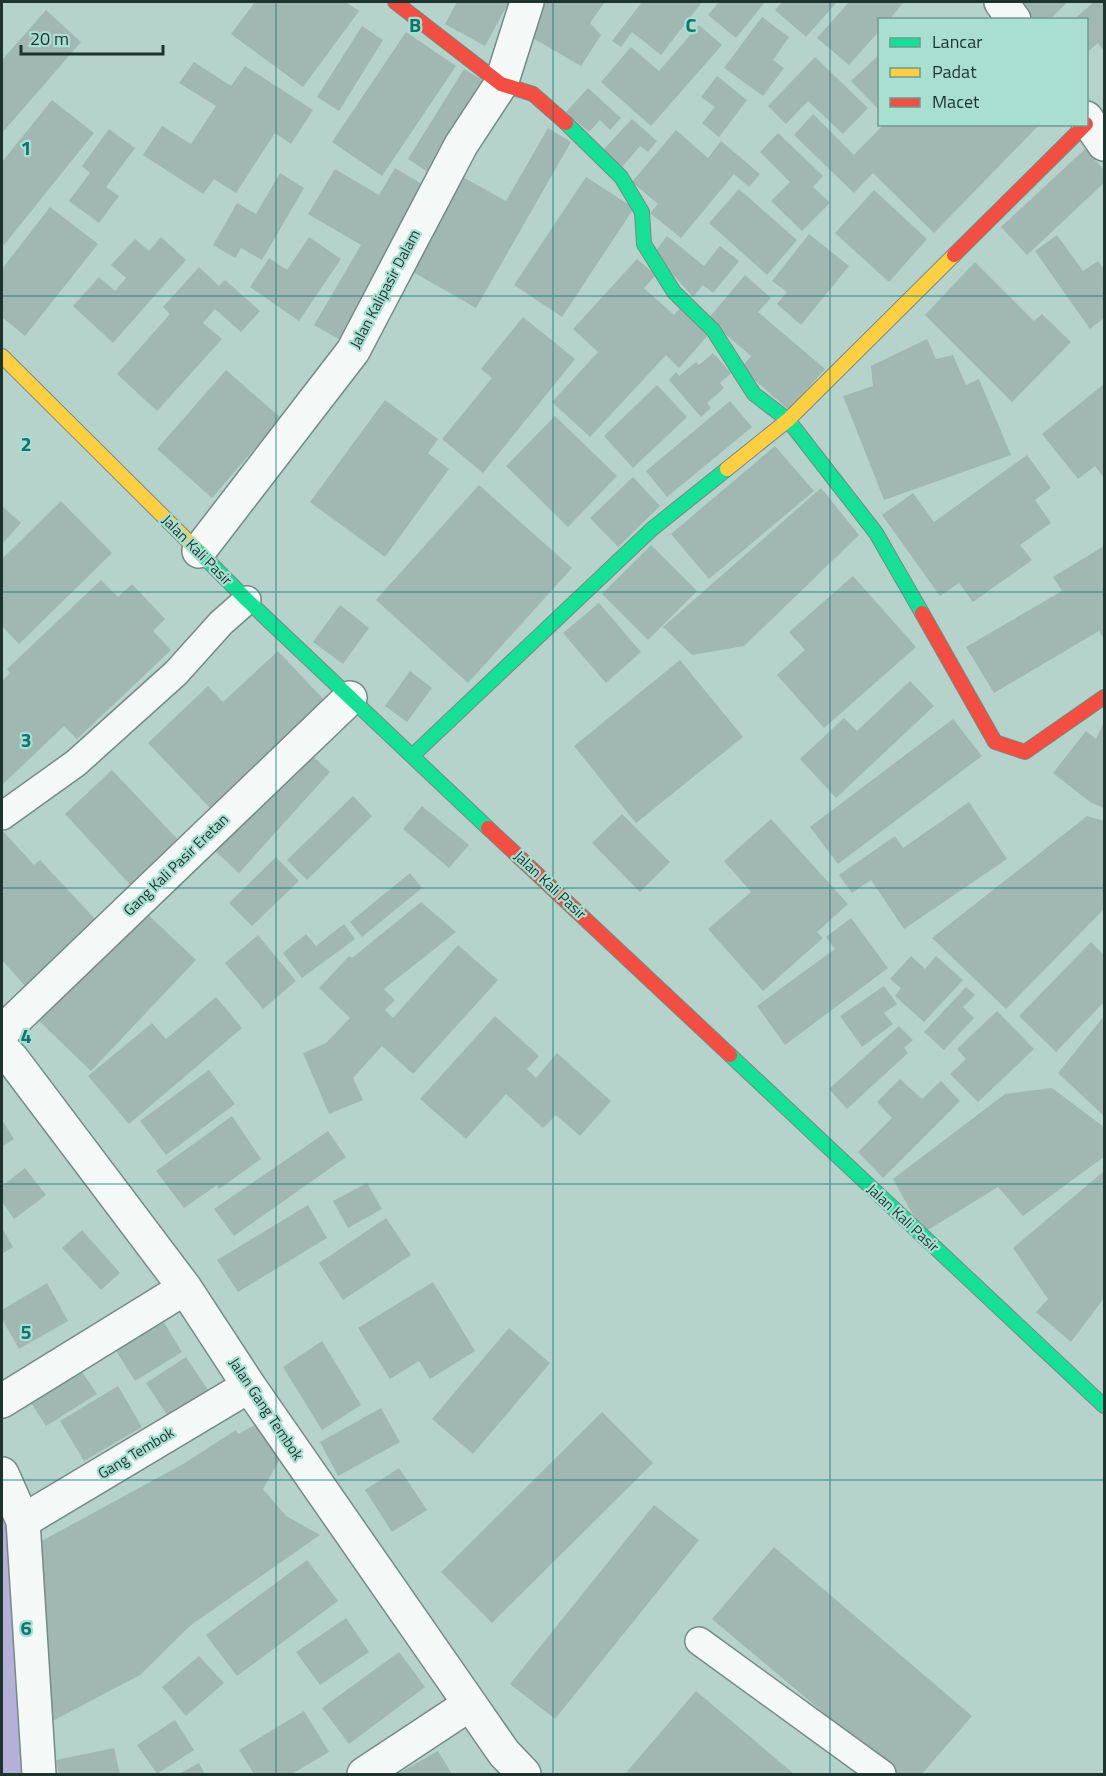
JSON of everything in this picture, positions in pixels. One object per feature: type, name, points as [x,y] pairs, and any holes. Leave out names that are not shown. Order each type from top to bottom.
[{"type":"street","points":[[395,2],[501,84],[533,94],[579,134],[621,177],[642,212],[644,244],[674,292],[713,330],[754,394],[788,420],[876,533],[995,742],[1025,752],[1104,697]]},
{"type":"street","name":"Jalan Kalipasir Dalam","points":[[200,551],[353,351],[461,145],[501,84],[526,2]]},
{"type":"street","points":[[1001,2],[1013,18]]},
{"type":"street","points":[[412,756],[652,528],[788,420],[1090,126]]},
{"type":"street","name":"Jalan Kali Pasir","points":[[2,356],[247,600],[1104,1406]]},
{"type":"street","name":"Gang Kali Pasir Eretan","points":[[4,1052],[350,698]]},
{"type":"street","name":"Jalan Gang Tembok","points":[[4,1052],[185,1288],[249,1386],[504,1753],[524,1774]]},
{"type":"street","points":[[2,1401],[185,1288]]},
{"type":"street","name":"Gang Tembok","points":[[23,1521],[249,1386]]},
{"type":"street","points":[[2,1474],[23,1521],[39,1774]]},
{"type":"street","points":[[364,1774],[470,1704]]},
{"type":"lane","points":[[2,816],[76,763],[176,673],[221,623],[247,600]]},
{"type":"lane","points":[[699,1641],[882,1774]]},
{"type":"shaded area","points":[[2,1502],[12,1525],[23,1774],[2,1774]]},
{"type":"building","points":[[255,2],[346,2],[359,11],[303,87],[231,34]]},
{"type":"building","points":[[457,2],[509,2],[485,46],[445,24]]},
{"type":"building","points":[[537,2],[605,2],[590,23],[601,35],[581,66],[524,33]]},
{"type":"building","points":[[642,2],[702,2],[661,55],[632,32],[621,47],[612,41]]},
{"type":"building","points":[[719,2],[765,2],[736,38],[708,15]]},
{"type":"building","points":[[782,2],[837,2],[806,37],[775,10]]},
{"type":"building","points":[[849,2],[904,2],[891,18],[878,18],[878,32],[849,65],[817,38]]},
{"type":"building","points":[[1013,2],[1068,2],[1051,18],[1028,18]]},
{"type":"building","points":[[1094,2],[1104,2],[1104,51],[1098,43],[1088,51],[1088,18],[1075,18]]},
{"type":"building","points":[[46,10],[81,42],[2,133],[2,60]]},
{"type":"building","points":[[762,17],[789,37],[773,60],[784,68],[763,96],[724,68]]},
{"type":"building","points":[[699,25],[722,45],[651,126],[601,82],[631,47],[659,71]]},
{"type":"building","points":[[362,26],[383,40],[339,111],[317,97]]},
{"type":"building","points":[[406,32],[456,66],[382,176],[332,142]]},
{"type":"building","points":[[878,56],[878,109],[851,81]]},
{"type":"building","points":[[815,57],[868,108],[843,134],[808,101],[786,124],[768,106]]},
{"type":"building","points":[[194,62],[231,86],[245,66],[313,110],[291,144],[275,133],[236,193],[214,179],[203,194],[143,155],[162,126],[191,144],[216,106],[179,83]]},
{"type":"building","points":[[464,69],[490,85],[434,176],[408,159]]},
{"type":"building","points":[[717,76],[747,100],[719,137],[702,123],[715,107],[701,97]]},
{"type":"building","points":[[588,88],[621,118],[610,130],[600,120],[589,132],[566,112]]},
{"type":"building","points":[[52,100],[94,133],[4,245],[2,242],[2,162]]},
{"type":"building","points":[[813,114],[854,155],[882,126],[1038,126],[934,233],[873,173],[854,193],[794,135]]},
{"type":"building","points":[[632,119],[657,141],[648,152],[640,146],[622,167],[603,150]]},
{"type":"building","points":[[548,128],[571,142],[476,308],[406,268],[459,175],[506,201]]},
{"type":"building","points":[[109,129],[135,148],[106,187],[119,196],[99,223],[69,201],[90,173],[82,166]]},
{"type":"building","points":[[676,130],[708,158],[721,141],[760,174],[749,187],[734,174],[681,238],[650,213],[658,204],[632,182]]},
{"type":"building","points":[[778,133],[823,176],[813,187],[830,203],[802,231],[771,201],[790,182],[760,152]]},
{"type":"building","points":[[1085,149],[1104,170],[1104,183],[1027,255],[1001,227]]},
{"type":"building","points":[[395,168],[432,190],[342,341],[314,325],[361,245],[308,214],[335,169],[379,195]]},
{"type":"building","points":[[280,173],[304,188],[262,260],[241,248],[235,258],[213,245],[237,203],[256,214]]},
{"type":"building","points":[[586,177],[634,208],[562,317],[514,285]]},
{"type":"building","points":[[739,189],[797,240],[767,275],[709,223]]},
{"type":"building","points":[[874,190],[927,239],[889,282],[835,233]]},
{"type":"building","points":[[50,207],[98,244],[25,336],[2,317],[2,269]]},
{"type":"building","points":[[809,234],[849,266],[801,325],[777,304],[787,292],[772,281]]},
{"type":"building","points":[[1057,235],[1083,271],[1098,261],[1104,269],[1104,318],[1090,329],[1035,251]]},
{"type":"building","points":[[667,236],[704,266],[720,246],[739,261],[713,293],[703,285],[693,297],[654,253]]},
{"type":"building","points":[[161,237],[186,260],[113,343],[73,306],[99,277],[115,291],[126,278],[111,265],[135,239],[149,251]]},
{"type":"building","points":[[309,237],[341,259],[299,321],[250,287],[269,258],[287,270]]},
{"type":"building","points":[[637,259],[656,275],[644,288],[674,315],[683,305],[711,332],[679,368],[666,355],[590,437],[552,402],[598,352],[573,329]]},
{"type":"building","points":[[975,262],[1034,321],[1042,314],[1071,342],[1012,402],[925,315]]},
{"type":"building","points":[[199,267],[219,286],[225,280],[260,311],[241,332],[215,309],[203,323],[222,339],[157,411],[117,374],[170,314],[163,307]]},
{"type":"building","points":[[745,275],[771,298],[758,312],[825,369],[789,410],[741,368],[751,356],[708,319]]},
{"type":"building","points":[[523,317],[575,359],[483,473],[442,439],[492,378],[481,369]]},
{"type":"building","points":[[927,339],[936,359],[953,355],[966,385],[979,379],[1011,455],[884,500],[843,396],[873,386],[871,366]]},
{"type":"building","points":[[713,353],[731,373],[720,383],[724,388],[707,403],[711,408],[701,417],[669,380],[676,372],[679,376],[696,362],[699,365]]},
{"type":"building","points":[[226,370],[281,418],[212,498],[157,449]]},
{"type":"building","points":[[1104,384],[1104,478],[1095,466],[1078,479],[1042,434]]},
{"type":"building","points":[[657,385],[687,417],[633,468],[604,436]]},
{"type":"building","points":[[385,400],[438,439],[428,453],[449,469],[385,557],[310,502]]},
{"type":"building","points":[[730,401],[752,427],[667,497],[646,471]]},
{"type":"building","points":[[555,416],[617,476],[568,527],[506,466]]},
{"type":"building","points":[[775,446],[814,491],[709,579],[671,534]]},
{"type":"building","points":[[1027,455],[1051,488],[1035,500],[1051,523],[1020,545],[1032,560],[973,602],[959,583],[940,596],[882,515],[913,493],[934,522]]},
{"type":"building","points":[[633,477],[660,506],[618,547],[590,518]]},
{"type":"building","points":[[479,485],[572,568],[468,683],[376,600]]},
{"type":"building","points":[[821,488],[859,535],[744,646],[692,655],[663,627]]},
{"type":"building","points":[[61,501],[112,553],[19,644],[2,626],[2,559]]},
{"type":"building","points":[[2,506],[21,523],[2,544]]},
{"type":"building","points":[[651,545],[697,591],[648,640],[602,594]]},
{"type":"building","points":[[1104,546],[1104,639],[1099,631],[994,693],[966,647],[1062,591],[1053,577]]},
{"type":"building","points":[[853,576],[916,647],[824,728],[777,675],[805,650],[789,632]]},
{"type":"building","points":[[101,580],[118,597],[132,584],[165,619],[153,631],[171,650],[77,739],[64,726],[2,785],[2,681],[10,673],[7,669]]},
{"type":"building","points":[[599,603],[641,652],[606,683],[563,633]]},
{"type":"building","points":[[340,605],[369,628],[343,664],[313,642]]},
{"type":"building","points":[[278,651],[325,701],[211,809],[148,743],[208,686],[223,702]]},
{"type":"building","points":[[680,660],[743,737],[636,823],[574,746]]},
{"type":"building","points":[[410,671],[432,688],[407,722],[385,706]]},
{"type":"building","points":[[910,681],[934,706],[836,798],[800,759],[844,718],[857,731]]},
{"type":"building","points":[[953,719],[982,756],[838,864],[810,827]]},
{"type":"building","points":[[1104,722],[1104,808],[1090,802],[1053,773],[1086,731],[1096,739]]},
{"type":"building","points":[[305,749],[330,772],[239,873],[214,850]]},
{"type":"building","points":[[112,770],[183,845],[135,890],[65,814]]},
{"type":"building","points":[[353,796],[372,816],[307,880],[287,860]]},
{"type":"building","points":[[969,802],[1007,859],[904,929],[871,880],[852,893],[839,875],[895,836],[903,848]]},
{"type":"building","points":[[422,806],[469,845],[449,868],[403,829]]},
{"type":"building","points":[[622,814],[670,862],[640,892],[592,843]]},
{"type":"building","points":[[1087,816],[1104,821],[1104,909],[1006,1009],[932,938]]},
{"type":"building","points":[[771,819],[848,904],[817,932],[823,938],[763,991],[708,929],[751,892],[724,861]]},
{"type":"building","points":[[2,830],[34,865],[40,860],[96,920],[25,986],[2,960]]},
{"type":"building","points":[[276,857],[299,881],[252,926],[229,903]]},
{"type":"building","points":[[410,873],[422,888],[362,937],[350,922]]},
{"type":"building","points":[[421,902],[456,932],[384,989],[395,1000],[385,1010],[393,1018],[458,945],[498,980],[413,1074],[382,1046],[353,1078],[363,1100],[329,1114],[303,1053],[326,1043],[350,1018],[319,988],[349,956],[352,958]]},
{"type":"building","points":[[142,909],[196,960],[91,1071],[38,1020]]},
{"type":"building","points":[[851,918],[888,968],[785,1045],[757,1006],[835,949],[826,937]]},
{"type":"building","points":[[344,924],[355,939],[302,978],[283,953],[306,934],[316,946]]},
{"type":"building","points":[[258,935],[296,981],[263,1009],[225,963]]},
{"type":"building","points":[[1091,942],[1104,955],[1104,1002],[1056,1052],[1019,1016]]},
{"type":"building","points":[[911,956],[925,969],[936,956],[963,980],[924,1022],[895,996],[901,988],[890,979]]},
{"type":"building","points":[[884,986],[897,1004],[884,1013],[893,1024],[862,1047],[840,1016]]},
{"type":"building","points":[[966,987],[975,995],[963,1007],[974,1018],[944,1050],[924,1032]]},
{"type":"building","points":[[216,997],[242,1028],[129,1124],[88,1076],[152,1023],[166,1039]]},
{"type":"building","points":[[997,1011],[1034,1049],[978,1102],[950,1074],[966,1059],[957,1049]]},
{"type":"building","points":[[495,1016],[539,1056],[527,1069],[536,1078],[557,1053],[611,1101],[580,1136],[556,1115],[543,1128],[506,1094],[466,1139],[420,1099]]},
{"type":"building","points":[[1104,1016],[1104,1116],[1058,1073]]},
{"type":"building","points":[[899,1026],[913,1040],[904,1048],[908,1053],[847,1109],[829,1089]]},
{"type":"building","points":[[209,1070],[235,1104],[166,1155],[140,1121]]},
{"type":"building","points":[[900,1079],[922,1099],[941,1081],[960,1101],[883,1178],[858,1152],[892,1118],[877,1102]]},
{"type":"building","points":[[1052,1088],[1104,1127],[1104,1157],[1023,1216],[998,1187],[923,1233],[893,1179],[1005,1094]]},
{"type":"building","points":[[232,1116],[261,1159],[219,1189],[217,1185],[184,1208],[156,1171]]},
{"type":"building","points":[[2,1120],[14,1139],[2,1147]]},
{"type":"building","points":[[328,1131],[346,1157],[234,1236],[214,1209]]},
{"type":"building","points":[[25,1168],[46,1195],[14,1219],[2,1202],[2,1186]]},
{"type":"building","points":[[1104,1171],[1104,1298],[1071,1342],[1036,1312],[1048,1299],[1013,1248]]},
{"type":"building","points":[[367,1183],[382,1209],[348,1228],[333,1201]]},
{"type":"building","points":[[308,1205],[327,1238],[238,1292],[217,1260]]},
{"type":"building","points":[[386,1218],[411,1255],[343,1300],[319,1263]]},
{"type":"building","points":[[2,1228],[13,1247],[2,1254]]},
{"type":"building","points":[[82,1230],[120,1273],[101,1290],[62,1248]]},
{"type":"building","points":[[433,1282],[475,1351],[430,1379],[419,1361],[390,1379],[358,1328]]},
{"type":"building","points":[[47,1283],[68,1321],[19,1349],[2,1319],[2,1310]]},
{"type":"building","points":[[157,1311],[182,1352],[135,1381],[110,1341]]},
{"type":"building","points":[[509,1328],[550,1363],[473,1454],[432,1419]]},
{"type":"building","points":[[322,1341],[361,1405],[322,1430],[283,1367]]},
{"type":"building","points":[[186,1357],[208,1390],[167,1415],[146,1383]]},
{"type":"building","points":[[76,1363],[97,1394],[46,1426],[26,1395]]},
{"type":"building","points":[[118,1386],[142,1427],[84,1461],[60,1421]]},
{"type":"building","points":[[381,1408],[400,1442],[338,1476],[320,1442]]},
{"type":"building","points":[[602,1412],[653,1463],[492,1623],[441,1572]]},
{"type":"building","points":[[259,1423],[280,1459],[263,1489],[286,1516],[320,1535],[191,1625],[140,1675],[43,1726],[38,1543],[183,1464],[236,1430],[238,1434]]},
{"type":"building","points":[[399,1468],[427,1510],[392,1532],[365,1490]]},
{"type":"building","points":[[654,1505],[699,1540],[555,1719],[510,1684]]},
{"type":"building","points":[[774,1547],[972,1716],[922,1774],[896,1774],[712,1619]]},
{"type":"building","points":[[307,1560],[338,1601],[237,1676],[206,1635]]},
{"type":"building","points":[[346,1618],[369,1652],[320,1685],[296,1652]]},
{"type":"building","points":[[399,1652],[425,1687],[349,1744],[322,1708]]},
{"type":"building","points":[[199,1656],[224,1683],[186,1716],[162,1687]]},
{"type":"building","points":[[696,1691],[794,1774],[625,1774]]},
{"type":"building","points":[[304,1711],[329,1752],[292,1774],[254,1774],[239,1750]]},
{"type":"building","points":[[175,1720],[194,1750],[157,1774],[137,1745]]},
{"type":"building","points":[[114,1748],[120,1774],[59,1774],[56,1760]]},
{"type":"building","points":[[438,1751],[452,1774],[397,1774]]},
{"type":"building","points":[[199,1763],[205,1774],[179,1774]]},
{"type":"traffic: fast","points":[[566,123],[621,177],[642,212],[644,244],[674,292],[713,330],[754,394],[788,420],[876,533],[922,613]]},
{"type":"traffic: fast","points":[[412,756],[652,529],[727,469]]},
{"type":"traffic: fast","points":[[194,547],[488,828]]},
{"type":"traffic: fast","points":[[730,1055],[1104,1406]]},
{"type":"traffic: slow","points":[[727,469],[788,420],[954,255]]},
{"type":"traffic: slow","points":[[2,356],[194,547]]},
{"type":"traffic: jam","points":[[395,2],[501,84],[533,94],[566,123]]},
{"type":"traffic: jam","points":[[954,255],[1084,126]]},
{"type":"traffic: jam","points":[[922,613],[995,742],[1025,752],[1104,697]]},
{"type":"traffic: jam","points":[[488,828],[730,1055]]}]
